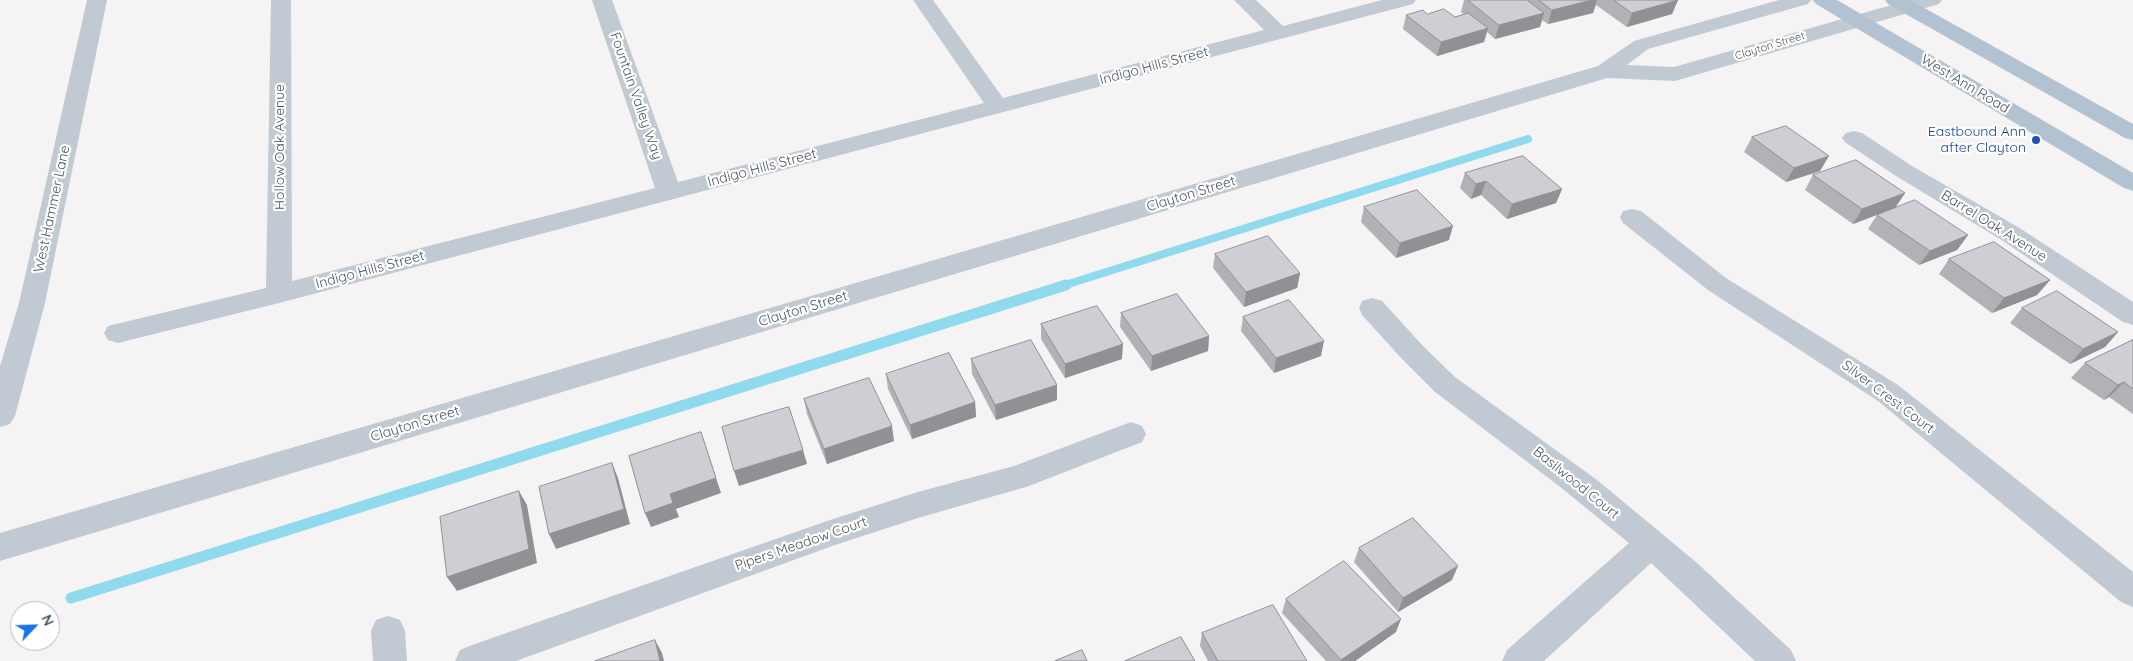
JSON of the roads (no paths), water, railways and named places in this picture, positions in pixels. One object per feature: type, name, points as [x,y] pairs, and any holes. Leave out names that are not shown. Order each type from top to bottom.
[{"type":"main road","name":"West Ann Road","points":[[1823,0],[2133,183]]},
{"type":"main road","points":[[1902,4],[2133,133]]},
{"type":"street","name":"West Hammer Lane","points":[[0,416],[32,303],[97,0]]},
{"type":"street","name":"Hollow Oak Avenue","points":[[279,294],[281,0]]},
{"type":"street","name":"Fountain Valley Way","points":[[602,0],[669,192]]},
{"type":"street","points":[[923,0],[998,106]]},
{"type":"street","points":[[1244,0],[1279,33]]},
{"type":"street","name":"Indigo Hills Street","points":[[118,332],[279,294],[1406,0]]},
{"type":"street","name":"Clayton Street","points":[[1606,71],[1642,45],[1801,0]]},
{"type":"street","name":"Clayton Street","points":[[0,547],[1606,71],[1675,74],[1857,20],[1902,4],[1932,0]]},
{"type":"street","name":"Barrel Oak Avenue","points":[[1854,138],[1904,171],[2009,233],[2133,315]]},
{"type":"street","name":"Silver Crest Court","points":[[1632,217],[1682,259],[1718,285],[1888,393],[2133,592]]},
{"type":"street","name":"Basilwood Court","points":[[1372,308],[1415,357],[1457,394],[1533,448],[1588,491],[1722,605],[1779,661]]},
{"type":"street","name":"Pipers Meadow Court","points":[[472,661],[830,533],[918,505],[1018,477],[1131,434]]},
{"type":"street","points":[[1519,661],[1650,544]]},
{"type":"waterway","points":[[1062,286],[1528,139]]},
{"type":"waterway","points":[[71,598],[1066,285]]},
{"type":"place","name":"Eastbound Ann after Clayton","points":[[2036,140]]}]
